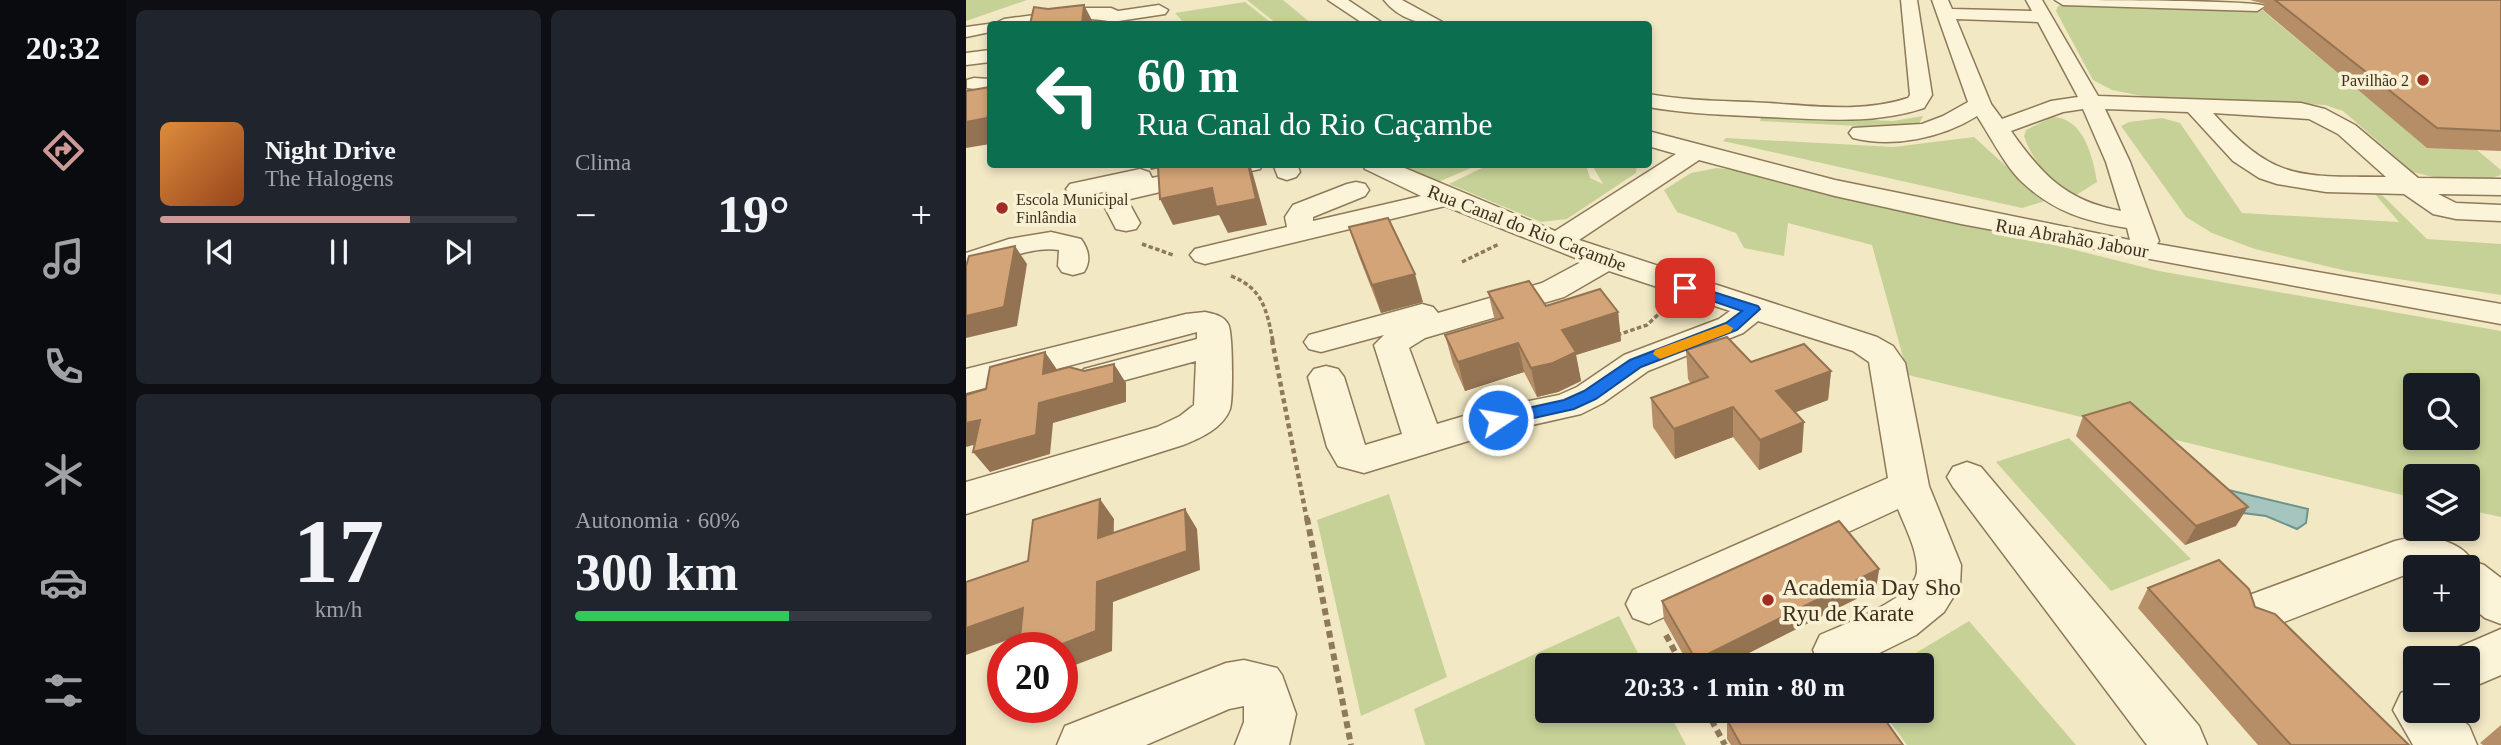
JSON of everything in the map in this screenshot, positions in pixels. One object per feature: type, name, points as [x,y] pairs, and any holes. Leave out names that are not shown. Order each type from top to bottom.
[{"type":"street","points":[[1336,0],[1353,6],[1372,21]]},
{"type":"street","points":[[1392,0],[1404,10],[1430,21]]},
{"type":"street","points":[[1652,101],[1693,106],[1843,114],[1874,114],[1900,110],[1916,103],[1921,94],[1909,0]]},
{"type":"street","points":[[2063,0],[2258,6]]},
{"type":"street","points":[[1029,21],[1111,13],[1112,21],[1159,6],[1170,21]]},
{"type":"street","points":[[2138,222],[2092,214],[2058,197],[2030,176],[1980,104],[1944,7],[2038,8],[2091,102],[2118,162],[2150,252]]},
{"type":"street","points":[[966,59],[987,56]]},
{"type":"street","points":[[1995,129],[2059,106],[2091,102],[2316,112],[2340,124],[2411,186],[2441,208],[2501,213]]},
{"type":"street","points":[[1652,116],[1719,125],[1892,134],[1918,133],[1938,128],[1959,119],[1980,104]]},
{"type":"street","points":[[2193,105],[2237,152],[2252,164],[2298,181],[2326,184],[2501,187]]},
{"type":"street","name":"Rua Abrahão Jabour","points":[[1652,139],[1975,220],[2501,314]]},
{"type":"street","points":[[1558,242],[1695,152]]},
{"type":"street","points":[[1079,189],[1183,168]]},
{"type":"street","points":[[1131,233],[1114,200],[1121,193],[1233,168]]},
{"type":"street","name":"Rua Canal do Rio Caçambe","points":[[1382,168],[1443,198],[1595,257],[1865,344],[1881,354],[1888,363],[1909,486]]},
{"type":"street","points":[[1302,232],[1298,217],[1303,211],[1356,190]]},
{"type":"street","points":[[1204,262],[1302,232],[1443,198]]},
{"type":"street","points":[[966,264],[985,255],[1040,241],[1059,240],[1068,242],[1073,249],[1073,266]]},
{"type":"street","points":[[1321,341],[1521,285],[1595,257]]},
{"type":"street","points":[[1424,442],[1391,345],[1412,331],[1553,290],[1595,257]]},
{"type":"street","points":[[1326,377],[1346,447],[1352,456],[1364,460],[1484,423],[1569,405],[1590,395],[1636,363],[1731,326],[1752,309]]},
{"type":"street","points":[[966,381],[1201,321],[1214,327],[1212,408],[1204,418],[1189,428],[966,498]]},
{"type":"street","points":[[1096,377],[1215,345]]},
{"type":"street","points":[[1968,477],[2180,745]]},
{"type":"street","points":[[1649,604],[1909,486],[1940,571],[1936,589],[1919,608],[1837,650]]},
{"type":"street","points":[[2408,555],[2421,551],[2434,555]]},
{"type":"street","points":[[2261,611],[2403,557]]},
{"type":"street","points":[[2480,587],[2501,604]]},
{"type":"street","points":[[2480,661],[2501,651]]},
{"type":"street","points":[[1084,745],[1226,686],[1244,683],[1259,685],[1267,695],[1271,710],[1270,727],[1262,745]]},
{"type":"street","points":[[2427,723],[2450,745]]},
{"type":"path","points":[[1131,233],[1246,281],[1263,297],[1351,745]]},
{"type":"path","points":[[1462,262],[1478,257],[1505,240]]},
{"type":"path","points":[[1616,335],[1647,325],[1674,299]]},
{"type":"path","points":[[1713,723],[1725,745]]},
{"type":"green space","points":[[966,0],[1027,0],[966,21]]},
{"type":"green space","points":[[1247,0],[1283,0],[1308,21],[1273,21]]},
{"type":"green space","points":[[1245,2],[1269,21],[1182,21],[1175,13]]},
{"type":"green space","points":[[2072,2],[2261,9],[2427,147],[2477,150],[2501,170],[2501,175],[2486,180],[2441,179],[2413,172],[2343,111],[2325,105],[2142,96],[2112,90],[2093,80],[2056,11],[2058,6]]},
{"type":"green space","points":[[1762,115],[1893,121],[1923,116],[1919,124],[1879,127],[1760,121]]},
{"type":"green space","points":[[2052,117],[2063,119],[2079,131],[2093,161],[2097,182],[2073,197],[2044,170],[2032,155],[2024,136],[2026,130]]},
{"type":"green space","points":[[2162,118],[2180,123],[2242,213],[2399,222],[2374,193],[2382,195],[2427,239],[2501,244],[2501,295],[2347,271],[2255,249],[2212,233],[2186,217],[2121,126],[2129,122]]},
{"type":"green space","points":[[1974,137],[2028,186],[2048,200],[2022,208],[1723,141],[1726,138],[1894,147]]},
{"type":"green space","points":[[1408,168],[1471,168],[1438,182]]},
{"type":"green space","points":[[1482,168],[1587,168],[1590,178],[1603,184],[1594,168],[1637,168],[1636,173],[1567,219],[1541,222],[1449,184]]},
{"type":"green space","points":[[1717,168],[1771,174],[2159,271],[2501,331],[2501,517],[2480,513],[2480,464],[2403,464],[2403,495],[1908,375],[1872,245],[1788,223],[1784,256],[1744,248],[1736,233],[1677,212],[1664,190],[1691,173]]},
{"type":"green space","points":[[2069,438],[2191,559],[2111,591],[1996,462]]},
{"type":"green space","points":[[1389,494],[1447,677],[1361,716],[1317,520]]},
{"type":"green space","points":[[1619,616],[1638,653],[1537,653]]},
{"type":"green space","points":[[1969,621],[2076,745],[1907,745],[1891,723],[1934,723],[1934,653],[1916,653]]},
{"type":"green space","points":[[1535,654],[1535,723],[1674,723],[1686,745],[1425,745],[1414,709]]},
{"type":"water","points":[[2216,487],[2308,509],[2306,523],[2297,529],[2266,516],[2243,513]]},
{"type":"building","name":"Pavilhão 2","points":[[2275,0],[2501,0],[2501,131],[2437,128]]},
{"type":"building","points":[[1084,5],[1082,21],[1031,21],[1034,7],[1048,9]]},
{"type":"building","points":[[987,88],[987,118],[966,122],[966,91]]},
{"type":"building","points":[[1158,168],[1249,168],[1256,199],[1216,207],[1212,188],[1160,199]]},
{"type":"building","points":[[1388,218],[1415,274],[1372,285],[1349,227]]},
{"type":"building","points":[[1015,246],[1004,307],[966,316],[966,266],[969,256]]},
{"type":"building","points":[[1529,281],[1546,306],[1600,289],[1618,312],[1562,330],[1576,352],[1553,363],[1531,368],[1518,343],[1458,362],[1445,335],[1503,318],[1488,292]]},
{"type":"building","points":[[1727,337],[1751,362],[1804,344],[1831,371],[1776,391],[1804,422],[1760,440],[1733,407],[1674,429],[1651,398],[1708,377],[1686,350]]},
{"type":"building","points":[[1045,352],[1043,374],[1069,367],[1084,371],[1114,364],[1114,383],[1039,403],[1036,435],[973,452],[980,420],[966,423],[966,395],[986,389],[990,367]]},
{"type":"building","points":[[2130,402],[2248,507],[2196,526],[2083,416]]},
{"type":"building","points":[[1100,499],[1098,538],[1185,509],[1187,551],[1097,582],[1096,631],[1078,638],[1078,632],[1021,632],[1023,608],[966,628],[966,582],[1028,561],[1033,520]]},
{"type":"building","name":"Academia Day Sho Ryu de Karate","points":[[1839,521],[1879,569],[1710,653],[1692,653],[1662,601]]},
{"type":"building","points":[[2219,560],[2249,589],[2255,607],[2275,614],[2409,745],[2291,745],[2148,588]]},
{"type":"building","points":[[1729,723],[1887,723],[1903,745],[1741,745]]},
{"type":"slow traffic","points":[[1660,354],[1726,328]]},
{"type":"place","name":"Pavilhão 2","points":[[2423,80]]},
{"type":"place","name":"Escola Municipal Finlândia","points":[[1002,208]]},
{"type":"place","name":"Academia Day Sho Ryu de Karate","points":[[1768,600]]},
{"type":"route","points":[[1498,420],[1569,405],[1590,395],[1636,363],[1731,326],[1752,309],[1685,288]]}]
